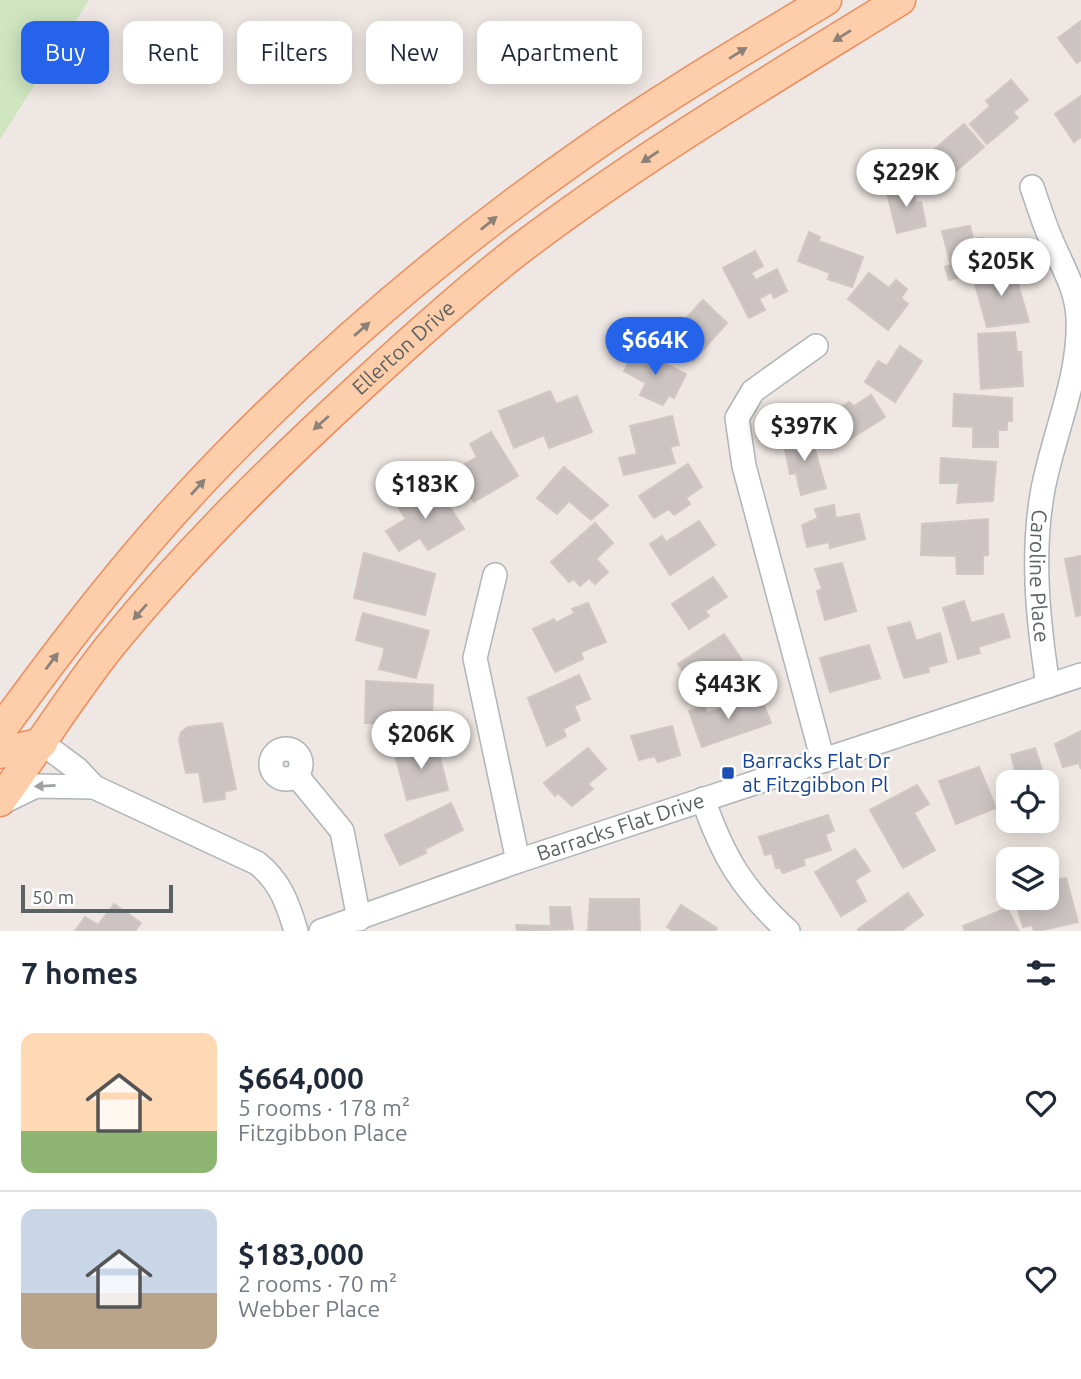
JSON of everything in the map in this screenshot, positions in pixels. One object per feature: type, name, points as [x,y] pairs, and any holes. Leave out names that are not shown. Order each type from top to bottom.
[{"type":"main road","name":"Ellerton Drive","points":[[4,724],[99,598],[223,459],[373,319],[510,206],[585,152],[826,0]]},
{"type":"main road","name":"Ellerton Drive","points":[[0,802],[109,648],[185,561],[306,436],[440,315],[517,251],[651,157],[900,0]]},
{"type":"main road","points":[[0,753],[41,743]]},
{"type":"street","name":"Caroline Place","points":[[1032,187],[1051,239],[1071,279],[1078,315],[1079,354],[1043,490],[1038,530],[1037,602],[1048,685]]},
{"type":"street","points":[[816,346],[753,391],[737,418],[744,466],[823,761]]},
{"type":"street","points":[[495,575],[475,659],[518,861]]},
{"type":"street","name":"Barracks Flat Drive","points":[[321,931],[518,861],[1081,674]]},
{"type":"street","points":[[41,743],[77,769],[94,787],[257,863],[282,892],[296,931]]},
{"type":"street","points":[[297,776],[342,831],[359,919]]},
{"type":"street","points":[[0,802],[36,786],[94,787]]},
{"type":"street","points":[[703,799],[715,836],[730,867],[756,900],[788,931]]},
{"type":"green space","points":[[0,0],[89,0],[76,21],[21,21],[21,84],[35,84],[0,139]]},
{"type":"building","points":[[1081,21],[1081,60],[1077,63],[1058,38]]},
{"type":"building","points":[[1011,80],[1028,100],[1013,112],[1018,118],[987,144],[970,124],[990,106],[986,101]]},
{"type":"building","points":[[1081,96],[1081,137],[1074,142],[1055,114]]},
{"type":"building","points":[[964,124],[984,147],[946,180],[943,177],[938,182],[921,161]]},
{"type":"building","points":[[911,183],[916,203],[921,202],[926,226],[897,233],[886,189]]},
{"type":"building","points":[[970,226],[973,239],[983,238],[991,269],[949,280],[945,267],[951,265],[942,231]]},
{"type":"building","points":[[809,232],[820,237],[819,241],[863,257],[852,287],[828,279],[830,273],[798,261]]},
{"type":"building","points":[[755,251],[763,266],[751,273],[756,280],[777,269],[787,291],[774,298],[771,292],[759,299],[765,310],[749,318],[723,268]]},
{"type":"building","points":[[1013,267],[1029,322],[987,327],[973,277]]},
{"type":"building","points":[[869,273],[889,288],[896,280],[907,289],[901,298],[908,304],[888,330],[848,299]]},
{"type":"building","points":[[703,300],[727,323],[693,361],[667,339]]},
{"type":"building","points":[[1015,332],[1017,352],[1021,352],[1023,386],[981,389],[978,334]]},
{"type":"building","points":[[900,346],[922,361],[895,402],[865,382],[878,361],[887,366]]},
{"type":"building","points":[[636,349],[686,374],[674,398],[669,395],[663,405],[640,395],[646,383],[624,371]]},
{"type":"building","points":[[550,391],[556,404],[577,396],[592,432],[549,448],[544,435],[514,448],[499,411]]},
{"type":"building","points":[[954,394],[1012,398],[1012,421],[1007,421],[1007,430],[998,430],[998,447],[973,447],[973,427],[953,426]]},
{"type":"building","points":[[871,395],[885,417],[847,441],[830,414],[849,402],[854,406]]},
{"type":"building","points":[[672,416],[679,445],[670,447],[675,463],[624,475],[619,458],[637,454],[630,426]]},
{"type":"building","points":[[491,432],[518,476],[474,502],[454,470],[477,457],[470,444]]},
{"type":"building","points":[[810,433],[826,488],[801,495],[796,473],[790,474],[783,439]]},
{"type":"building","points":[[941,458],[996,462],[993,501],[957,503],[959,483],[940,483]]},
{"type":"building","points":[[688,464],[702,487],[686,498],[690,504],[674,515],[669,509],[654,518],[639,496]]},
{"type":"building","points":[[564,467],[608,505],[591,520],[569,501],[557,514],[537,498]]},
{"type":"building","points":[[435,484],[464,529],[428,550],[420,538],[399,551],[386,531],[406,519],[398,507]]},
{"type":"building","points":[[834,505],[836,518],[859,514],[865,539],[830,548],[829,542],[807,547],[802,525],[818,518],[815,509]]},
{"type":"building","points":[[988,519],[988,555],[983,556],[983,574],[957,574],[956,556],[921,555],[922,524]]},
{"type":"building","points":[[699,521],[715,545],[670,575],[650,544],[662,536],[666,542]]},
{"type":"building","points":[[595,523],[613,543],[596,559],[608,572],[595,584],[589,578],[580,586],[574,579],[569,582],[551,562]]},
{"type":"building","points":[[364,553],[435,574],[425,615],[354,598]]},
{"type":"building","points":[[1081,556],[1081,615],[1076,616],[1065,559]]},
{"type":"building","points":[[842,563],[856,611],[825,620],[817,591],[822,589],[815,569]]},
{"type":"building","points":[[713,577],[727,597],[705,611],[709,616],[689,629],[672,604]]},
{"type":"building","points":[[964,601],[971,623],[1003,614],[1010,637],[978,647],[980,653],[958,659],[943,608]]},
{"type":"building","points":[[588,603],[606,642],[581,652],[583,659],[555,672],[533,629],[554,619],[556,623],[575,613],[572,609]]},
{"type":"building","points":[[363,613],[429,631],[416,678],[379,669],[385,648],[356,640]]},
{"type":"building","points":[[910,622],[916,641],[940,633],[947,662],[928,667],[929,672],[904,678],[888,628]]},
{"type":"building","points":[[724,634],[742,660],[696,691],[678,664]]},
{"type":"building","points":[[869,645],[880,678],[830,692],[820,658]]},
{"type":"building","points":[[579,675],[590,699],[574,706],[580,720],[563,729],[566,736],[547,746],[528,698]]},
{"type":"building","points":[[366,681],[433,685],[432,726],[365,723]]},
{"type":"building","points":[[744,701],[746,706],[762,701],[771,723],[702,747],[689,711],[704,706],[707,713]]},
{"type":"building","points":[[222,723],[236,789],[224,792],[225,799],[204,802],[199,772],[186,773],[179,740],[181,732],[188,727]]},
{"type":"building","points":[[672,726],[680,755],[658,762],[655,756],[639,760],[631,736]]},
{"type":"building","points":[[1081,731],[1081,769],[1079,763],[1063,767],[1055,744]]},
{"type":"building","points":[[436,742],[448,790],[407,800],[394,751]]},
{"type":"building","points":[[588,748],[606,769],[588,784],[593,789],[572,806],[558,793],[555,796],[544,783]]},
{"type":"building","points":[[1035,748],[1042,770],[1015,770],[1011,755]]},
{"type":"building","points":[[979,767],[996,808],[956,824],[939,781]]},
{"type":"building","points":[[917,785],[929,804],[914,813],[935,850],[903,868],[870,810]]},
{"type":"building","points":[[451,803],[463,830],[425,849],[426,853],[400,865],[385,835]]},
{"type":"building","points":[[828,815],[834,831],[825,834],[831,850],[803,859],[805,865],[783,873],[780,868],[776,868],[772,853],[765,855],[759,837]]},
{"type":"building","points":[[855,849],[870,871],[855,880],[866,901],[841,916],[815,872]]},
{"type":"building","points":[[1066,878],[1078,922],[1038,931],[1034,931],[1032,925],[1023,927],[1018,910],[1059,910],[1059,879]]},
{"type":"building","points":[[908,893],[923,915],[901,931],[858,929]]},
{"type":"building","points":[[590,899],[639,899],[640,931],[588,931]]},
{"type":"building","points":[[114,904],[141,923],[135,931],[75,931],[85,917],[98,925]]},
{"type":"building","points":[[681,905],[717,928],[715,931],[673,931],[667,927]]},
{"type":"building","points":[[550,907],[570,907],[573,929],[517,931],[516,925],[551,926]]},
{"type":"building","points":[[1008,910],[1019,931],[965,931],[963,926]]},
{"type":"place","name":"Barracks Flat Dr at Fitzgibbon Pl","points":[[728,773]]}]
